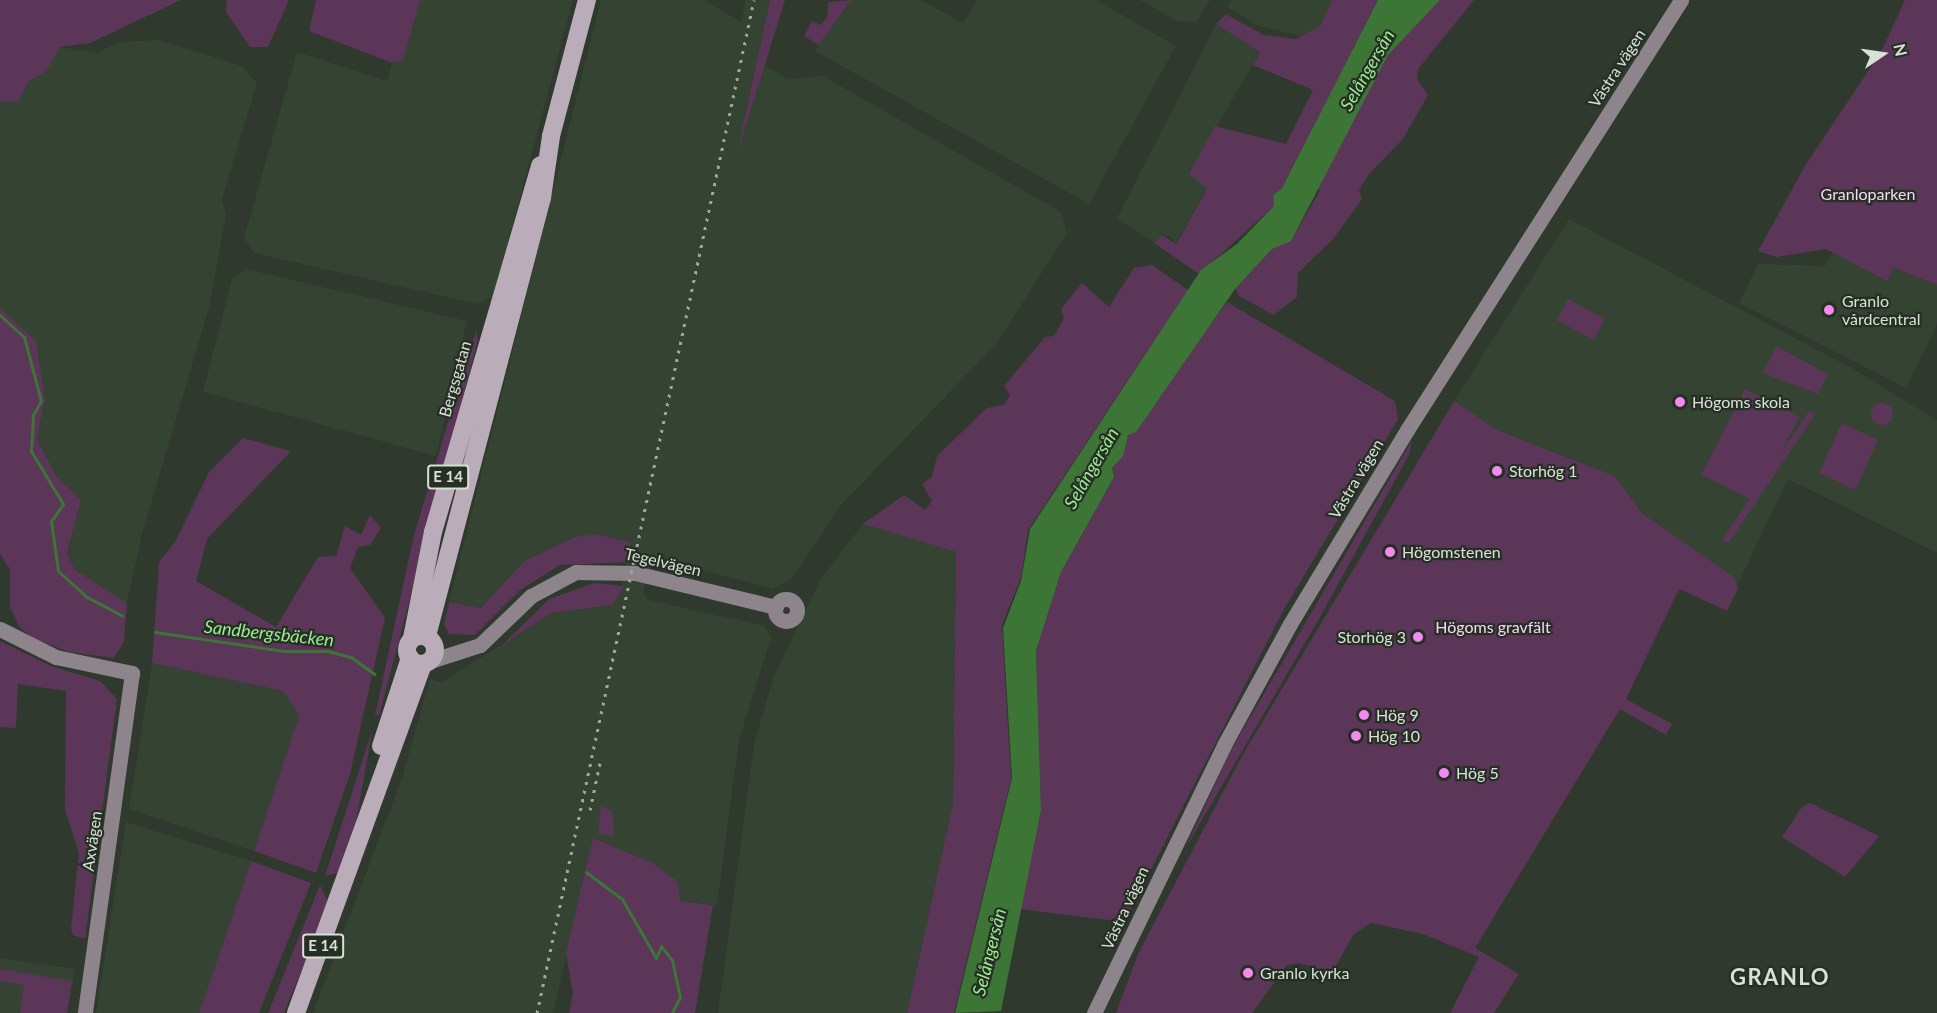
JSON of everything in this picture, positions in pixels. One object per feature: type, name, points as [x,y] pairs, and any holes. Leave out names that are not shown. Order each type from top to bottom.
[{"type":"highway","name":"E 14","points":[[296,1013],[348,879],[421,661],[424,639],[542,198],[551,136],[587,0]]},
{"type":"highway","name":"E 14","points":[[421,661],[424,639]]},
{"type":"street","name":"Västra vägen","points":[[1094,1013],[1103,1006],[1214,765],[1290,624],[1407,430],[1682,0]]},
{"type":"street","name":"Tegelvägen","points":[[421,661],[460,651],[486,641],[552,581],[576,572],[635,573],[776,607]]},
{"type":"street","name":"Axvägen","points":[[0,629],[56,657],[132,673],[85,1013]]},
{"type":"street","points":[[424,639],[460,651]]},
{"type":"shaded area","points":[[410,0],[573,0],[493,297],[477,304],[254,253],[244,238],[297,52],[387,81]]},
{"type":"shaded area","points":[[601,0],[705,0],[741,22],[746,0],[770,0],[757,61],[788,79],[823,76],[1061,212],[1067,233],[997,343],[841,505],[792,579],[772,589],[657,558],[650,565],[643,593],[648,600],[765,626],[771,638],[739,740],[717,905],[680,901],[651,862],[594,838],[553,1013],[313,1013],[402,778],[430,679],[442,682],[551,613],[613,605],[621,588],[627,560],[575,537],[524,561],[481,608],[449,602]]},
{"type":"shaded area","points":[[851,0],[921,0],[963,23],[977,0],[1096,0],[1176,46],[1089,204],[815,51]]},
{"type":"shaded area","points":[[1140,0],[1210,0],[1197,22],[1176,21]]},
{"type":"shaded area","points":[[1231,0],[1332,0],[1320,26],[1304,37],[1256,25],[1227,7]]},
{"type":"shaded area","points":[[1216,24],[1260,52],[1189,174],[1207,188],[1175,244],[1172,237],[1162,235],[1154,243],[1117,218]]},
{"type":"shaded area","points":[[159,40],[242,66],[257,83],[222,199],[226,215],[209,308],[142,534],[127,603],[75,570],[67,553],[81,500],[57,477],[37,439],[45,399],[36,342],[0,308],[0,101],[18,103],[28,82],[46,72],[59,47],[96,53],[120,42]]},
{"type":"shaded area","name":"Högoms skola","points":[[1569,219],[1848,366],[1937,420],[1937,553],[1788,479],[1738,584],[1642,513],[1615,476],[1497,430],[1454,401]]},
{"type":"shaded area","points":[[1833,252],[1888,280],[1894,268],[1937,285],[1937,324],[1906,388],[1739,303],[1758,264],[1825,266]]},
{"type":"shaded area","points":[[247,269],[467,321],[436,456],[203,392],[232,279]]},
{"type":"shaded area","points":[[863,524],[956,552],[953,803],[907,1013],[718,1013],[754,744],[774,675],[822,577]]},
{"type":"shaded area","points":[[152,663],[283,691],[299,715],[254,851],[129,809]]},
{"type":"shaded area","points":[[126,822],[251,861],[199,1013],[96,1013]]},
{"type":"shaded area","points":[[0,958],[75,969],[67,1013],[0,1013]]},
{"type":"green space","points":[[0,0],[181,0],[90,43],[60,47],[46,72],[28,82],[18,103],[0,101]]},
{"type":"green space","points":[[227,0],[289,0],[268,47],[250,47],[226,12]]},
{"type":"green space","points":[[316,0],[420,0],[403,61],[392,63],[309,31]]},
{"type":"green space","points":[[770,0],[785,0],[737,154],[765,23]]},
{"type":"green space","points":[[851,0],[819,45],[804,36],[812,21],[821,25],[827,17],[828,2]]},
{"type":"green space","points":[[1332,0],[1378,0],[1282,188],[1273,195],[1274,206],[1199,274],[1154,243],[1162,235],[1176,244],[1207,189],[1189,174],[1215,126],[1286,144],[1313,90],[1253,65],[1260,52],[1216,24],[1226,14],[1264,35],[1296,39],[1320,26]]},
{"type":"green space","points":[[1440,0],[1474,0],[1418,69],[1417,79],[1428,95],[1403,139],[1369,174],[1359,190],[1362,199],[1333,239],[1298,273],[1297,297],[1274,315],[1239,296],[1235,289],[1272,249],[1291,240],[1320,191],[1315,185],[1388,54]]},
{"type":"green space","name":"Granloparken","points":[[1905,0],[1937,0],[1937,285],[1894,268],[1887,281],[1826,249],[1777,257],[1758,251],[1806,164],[1881,52]]},
{"type":"green space","points":[[1152,265],[1188,290],[1028,530],[1021,577],[1002,625],[1011,779],[954,1013],[907,1013],[953,803],[956,552],[863,524],[904,495],[925,510],[932,501],[922,484],[932,477],[937,456],[987,408],[1004,405],[1010,395],[1004,386],[1045,337],[1054,336],[1064,318],[1061,309],[1082,283],[1109,307],[1134,268]]},
{"type":"green space","points":[[1568,299],[1605,319],[1594,340],[1557,320]]},
{"type":"green space","points":[[1227,302],[1395,401],[1398,419],[1283,611],[1124,922],[1019,909],[1041,810],[1036,651],[1061,572],[1114,477],[1112,468],[1128,435]]},
{"type":"green space","points":[[0,308],[36,341],[45,399],[37,439],[57,477],[81,500],[67,553],[75,570],[127,603],[124,642],[114,658],[69,652],[35,639],[20,628],[10,607],[10,569],[0,554]]},
{"type":"green space","points":[[476,330],[478,340],[379,716],[375,715],[414,535]]},
{"type":"green space","points":[[1776,346],[1828,374],[1818,394],[1763,373]]},
{"type":"green space","points":[[1745,389],[1799,417],[1756,502],[1701,475]]},
{"type":"green space","name":"Högoms gravfält","points":[[1454,401],[1497,430],[1615,476],[1642,513],[1735,578],[1738,589],[1727,611],[1679,589],[1626,699],[1672,724],[1666,735],[1620,709],[1475,948],[1519,974],[1494,1013],[1450,1013],[1479,957],[1423,934],[1371,923],[1353,935],[1332,973],[1299,963],[1287,965],[1252,1013],[1116,1013],[1138,954],[1242,756]]},
{"type":"green space","points":[[1882,403],[1890,406],[1893,414],[1890,422],[1882,425],[1874,422],[1871,414],[1874,406]]},
{"type":"green space","points":[[1809,411],[1815,415],[1728,543],[1722,540]]},
{"type":"green space","points":[[1842,423],[1878,440],[1855,490],[1819,473]]},
{"type":"green space","points":[[243,438],[291,451],[207,539],[196,581],[276,627],[318,557],[336,556],[345,526],[361,535],[370,515],[381,528],[370,545],[358,547],[350,568],[385,618],[350,774],[316,873],[254,851],[299,715],[283,691],[152,663],[159,562],[175,542],[209,472]]},
{"type":"green space","points":[[1412,440],[1409,455],[1320,617],[1184,851],[1230,752]]},
{"type":"green space","points":[[595,534],[630,542],[629,562],[560,565],[520,590],[475,635],[449,634],[444,624],[449,602],[481,608],[524,561],[575,537]]},
{"type":"green space","points":[[594,583],[624,586],[613,605],[551,613],[502,645],[549,599]]},
{"type":"green space","points":[[0,641],[51,666],[100,681],[117,699],[85,939],[73,935],[71,928],[79,853],[65,810],[66,691],[18,684],[16,728],[0,727]]},
{"type":"green space","points":[[372,731],[355,829],[341,872],[325,876]]},
{"type":"green space","points":[[1810,803],[1879,836],[1845,877],[1782,837],[1802,807]]},
{"type":"green space","points":[[601,805],[613,812],[614,836],[598,834]]},
{"type":"green space","points":[[593,838],[651,862],[678,882],[680,901],[713,905],[695,1013],[569,1013],[573,994],[566,953]]},
{"type":"green space","points":[[251,861],[311,883],[259,1013],[199,1013]]},
{"type":"green space","points":[[320,885],[329,904],[284,1013],[268,1013]]},
{"type":"green space","points":[[0,969],[72,981],[67,1013],[20,1013],[24,985],[0,981]]},
{"type":"water","name":"Selångersån","points":[[1378,0],[1440,0],[1388,55],[1291,241],[1272,249],[1235,289],[1136,432],[1128,435],[1123,456],[1112,468],[1114,477],[1061,572],[1036,651],[1041,810],[1001,1011],[955,1013],[1012,778],[1003,628],[1021,581],[1030,529],[1201,270],[1237,244],[1274,206],[1273,195],[1282,188]]},
{"type":"waterway","name":"Sandbergsbäcken","points":[[0,315],[24,337],[41,401],[33,415],[31,451],[63,504],[51,521],[58,571],[87,597],[122,616]]},
{"type":"waterway","name":"Sandbergsbäcken","points":[[155,632],[283,651],[328,651],[351,657],[374,674]]},
{"type":"waterway","name":"Sandbergsbäcken","points":[[586,872],[622,899],[656,958],[661,946],[672,960],[680,997],[672,1013]]},
{"type":"railway","points":[[537,1013],[754,0]]},
{"type":"railway","points":[[590,810],[600,763]]},
{"type":"place","name":"Granlo vårdcentral","points":[[1829,310]]},
{"type":"place","name":"Högoms skola","points":[[1680,402]]},
{"type":"place","name":"Storhög 1","points":[[1497,471]]},
{"type":"place","name":"Högomstenen","points":[[1390,552]]},
{"type":"place","name":"Storhög 3","points":[[1418,637]]},
{"type":"place","name":"Hög 9","points":[[1364,715]]},
{"type":"place","name":"Hög 10","points":[[1356,736]]},
{"type":"place","name":"Hög 5","points":[[1444,773]]},
{"type":"place","name":"Granlo kyrka","points":[[1248,973]]},
{"type":"district","name":"GRANLO","points":[[1780,977]]}]
